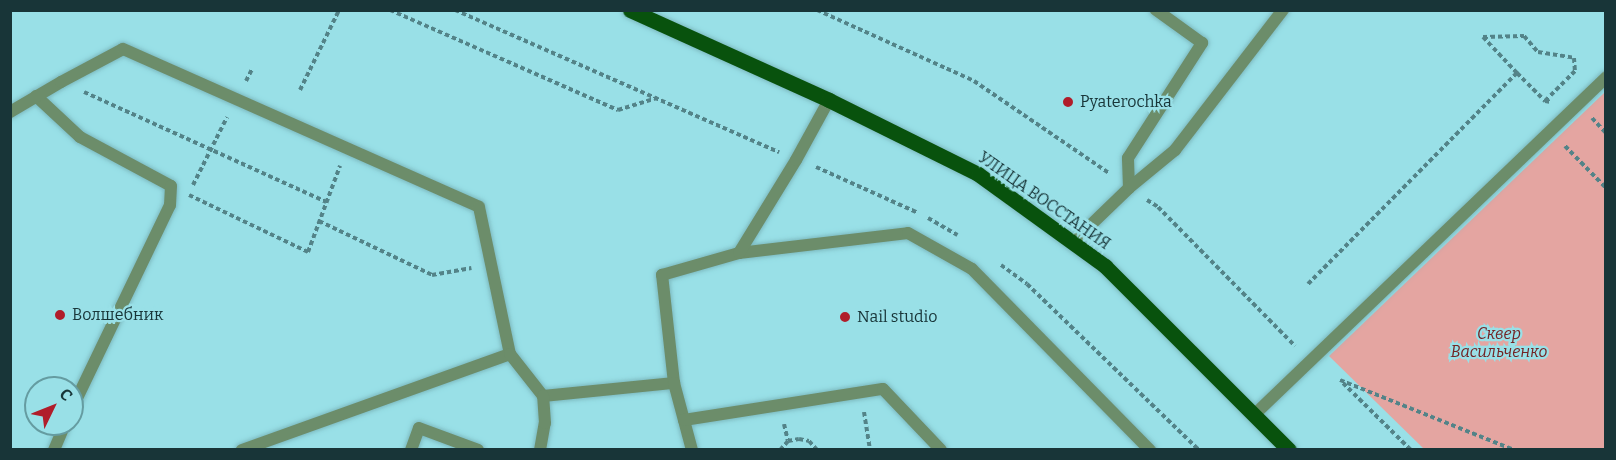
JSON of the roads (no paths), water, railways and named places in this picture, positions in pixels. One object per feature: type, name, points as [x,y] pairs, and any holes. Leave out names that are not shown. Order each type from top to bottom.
[{"type":"main road","name":"УЛИЦА ВОССТАНИЯ","points":[[630,10],[829,100],[978,174],[1105,266],[1289,450]]},
{"type":"lane","points":[[1129,188],[1128,158],[1202,44],[1155,10]]},
{"type":"lane","points":[[1072,242],[1129,188],[1175,150],[1283,10]]},
{"type":"lane","points":[[10,112],[123,50],[479,207],[510,354],[543,396],[545,423],[540,450]]},
{"type":"lane","points":[[1254,414],[1581,108],[1605,77]]},
{"type":"lane","points":[[36,96],[80,137],[171,186],[170,205],[84,384]]},
{"type":"lane","points":[[739,253],[796,160],[829,100]]},
{"type":"lane","points":[[692,450],[674,383],[662,274],[739,253],[908,233],[972,269],[1150,450]]},
{"type":"lane","points":[[242,450],[510,354]]},
{"type":"lane","points":[[543,396],[674,383]]},
{"type":"lane","points":[[684,420],[883,390],[941,450]]},
{"type":"lane","points":[[411,450],[419,428],[478,450]]},
{"type":"lane","points":[[54,450],[60,436]]},
{"type":"place","name":"Pyaterochka","points":[[1068,102]]},
{"type":"place","name":"Волшебник","points":[[60,315]]},
{"type":"place","name":"Nail studio","points":[[845,317]]},
{"type":"park label","name":"Сквер Васильченко","points":[[1499,343]]}]
